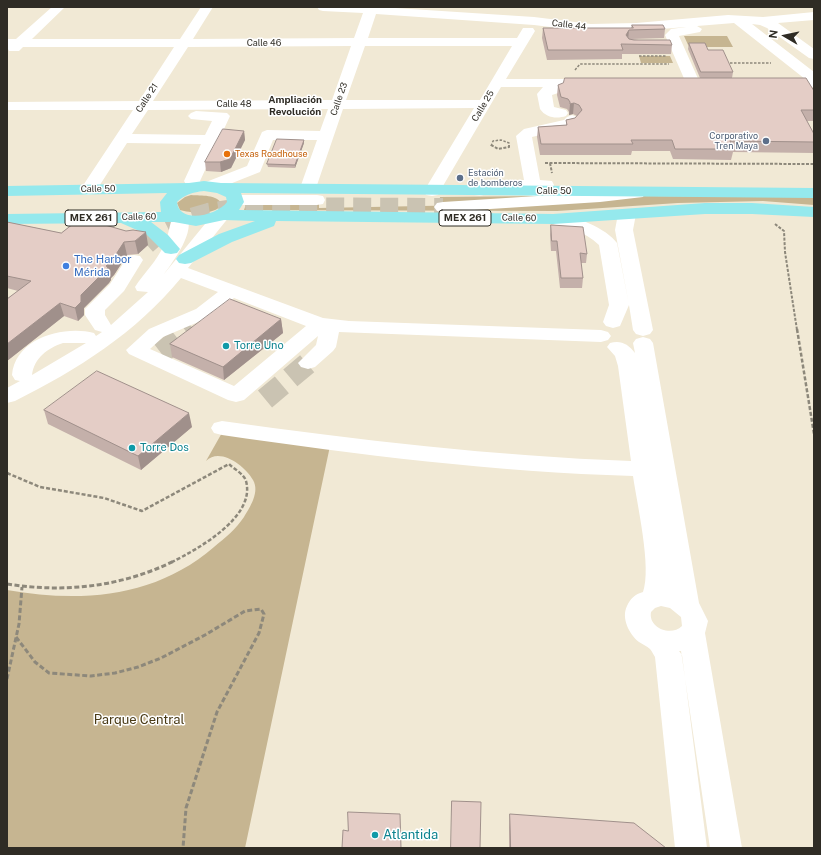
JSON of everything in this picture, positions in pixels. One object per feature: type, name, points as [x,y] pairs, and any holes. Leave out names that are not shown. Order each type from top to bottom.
[{"type":"main road","name":"Calle 50","points":[[7,191],[205,187],[312,194],[345,189],[434,186],[480,191],[534,188],[559,192],[814,193]]},
{"type":"main road","points":[[178,218],[168,210],[168,202],[175,194],[205,187],[233,194],[236,200],[234,207],[222,216]]},
{"type":"main road","name":"Calle 60","points":[[7,219],[117,217],[178,218],[200,221],[222,216],[302,216],[553,219],[591,218],[689,209],[755,207],[814,212]]},
{"type":"main road","points":[[659,211],[751,213],[814,218]]},
{"type":"main road","points":[[117,217],[148,228],[162,238],[178,259],[244,229],[271,221],[302,216]]},
{"type":"street","points":[[7,54],[13,43],[59,7]]},
{"type":"street","name":"Calle 21","points":[[88,190],[207,7]]},
{"type":"street","name":"Calle 44","points":[[323,7],[534,21],[602,28],[636,27],[740,17],[762,21],[814,16]]},
{"type":"street","points":[[721,7],[740,17],[814,79]]},
{"type":"street","name":"Calle 23","points":[[312,194],[326,136],[371,9]]},
{"type":"street","points":[[566,12],[582,27]]},
{"type":"street","points":[[693,83],[672,35],[676,32],[740,17]]},
{"type":"street","name":"Calle 25","points":[[434,186],[534,21]]},
{"type":"street","points":[[762,21],[772,25],[814,55]]},
{"type":"street","name":"Calle 46","points":[[13,43],[522,42]]},
{"type":"street","points":[[662,44],[681,55]]},
{"type":"street","points":[[497,83],[606,83]]},
{"type":"street","points":[[677,83],[709,83]]},
{"type":"street","points":[[763,83],[810,88]]},
{"type":"street","points":[[534,188],[524,136],[529,132],[569,124],[567,117],[547,109],[544,94],[549,90],[556,89]]},
{"type":"street","name":"Calle 48","points":[[7,106],[140,110],[337,104],[484,104]]},
{"type":"street","points":[[140,110],[154,125],[211,140]]},
{"type":"street","points":[[122,138],[154,125],[222,116],[192,181],[205,187],[254,169],[267,135],[326,136]]},
{"type":"street","points":[[443,207],[600,197],[644,192]]},
{"type":"street","points":[[236,200],[312,194]]},
{"type":"street","points":[[627,214],[624,230],[690,620],[726,848]]},
{"type":"street","points":[[7,396],[57,371],[111,335],[160,290],[178,259],[222,216]]},
{"type":"street","points":[[64,218],[130,237]]},
{"type":"street","points":[[178,218],[180,225],[177,234],[178,259]]},
{"type":"street","points":[[553,219],[588,229],[601,236],[608,243],[619,305],[611,335]]},
{"type":"street","points":[[178,259],[237,292],[325,324],[349,327],[611,335],[626,322],[633,324],[643,337]]},
{"type":"street","points":[[14,379],[29,354],[57,338],[95,331],[143,288],[160,267],[178,259]]},
{"type":"street","points":[[95,331],[95,309],[117,287],[134,260]]},
{"type":"street","points":[[204,320],[237,292]]},
{"type":"street","points":[[237,292],[203,313],[156,333],[136,350],[236,394],[325,324]]},
{"type":"street","points":[[308,363],[326,347],[325,324]]},
{"type":"street","points":[[611,335],[625,354],[628,366],[659,568],[658,585],[652,598]]},
{"type":"street","points":[[222,428],[345,445],[515,463],[577,468],[644,470]]},
{"type":"street","points":[[661,596],[671,598],[690,620],[686,639],[678,642],[659,641],[649,636],[642,629],[637,622],[636,614],[644,601],[661,596]]},
{"type":"street","points":[[659,641],[668,654],[691,848]]},
{"type":"path","points":[[639,56],[681,55]]},
{"type":"path","points":[[580,64],[681,55]]},
{"type":"path","points":[[724,63],[778,63]]},
{"type":"path","points":[[502,140],[509,143],[509,147],[501,149],[491,146],[493,141],[502,140]]},
{"type":"path","points":[[539,163],[814,164]]},
{"type":"path","points":[[751,213],[772,221],[784,231],[785,252],[814,434]]},
{"type":"path","points":[[7,473],[40,488],[100,497],[142,511],[229,464],[246,481],[246,500],[240,511],[228,524],[192,552],[167,565],[137,576],[90,587],[45,589],[7,584]]},
{"type":"path","points":[[7,679],[19,624],[22,587]]},
{"type":"path","points":[[16,637],[31,658],[49,672],[82,678],[118,672],[152,663],[245,611],[261,609],[264,614],[259,633],[217,712],[186,808],[183,848]]},
{"type":"green space","points":[[684,36],[727,36],[733,47],[689,47]]},
{"type":"green space","points":[[639,56],[670,56],[673,63],[641,63]]},
{"type":"green space","points":[[191,195],[212,197],[222,204],[219,208],[202,213],[180,210],[177,203],[185,197]]},
{"type":"green space","points":[[541,196],[541,198],[439,204],[440,197]]},
{"type":"green space","points":[[630,196],[814,197],[814,205],[763,201],[678,203],[557,211],[244,210],[247,201],[319,203],[319,208],[525,204]]},
{"type":"green space","name":"Parque Central","points":[[223,431],[330,446],[245,848],[7,848],[7,590],[62,596],[89,596],[142,586],[167,577],[191,564],[230,533],[244,517],[255,494],[255,485],[253,480],[238,464],[225,457],[218,456],[212,457],[206,461]]},
{"type":"building","points":[[632,25],[663,25],[665,29],[629,30],[626,35],[629,39],[670,40],[672,45],[621,44],[623,50],[548,50],[543,28],[633,28]]},
{"type":"building","points":[[689,43],[705,43],[708,50],[723,50],[733,72],[701,72]]},
{"type":"building","points":[[565,78],[806,78],[814,91],[814,110],[801,110],[814,134],[814,142],[730,141],[733,149],[675,149],[672,140],[631,140],[633,144],[541,144],[538,127],[567,125],[566,120],[575,118],[582,110],[579,105],[574,103],[570,104],[568,99],[561,97],[558,85],[563,83]]},
{"type":"building","points":[[223,129],[244,131],[230,159],[220,162],[205,162]]},
{"type":"building","points":[[277,139],[304,140],[295,165],[267,164]]},
{"type":"building","name":"The Harbor Mérida","points":[[81,218],[126,231],[133,230],[146,232],[135,241],[124,242],[111,262],[106,266],[108,267],[106,270],[81,295],[81,302],[75,308],[60,303],[7,344],[7,299],[31,281],[7,276],[7,222],[61,233]]},
{"type":"building","points":[[551,225],[583,227],[587,254],[580,253],[583,278],[561,278],[557,241],[552,241]]},
{"type":"building","points":[[230,299],[281,319],[223,367],[170,344]]},
{"type":"building","name":"Torre Dos","points":[[97,371],[189,413],[138,456],[44,410]]},
{"type":"building","name":"Atlantida","points":[[452,801],[481,802],[480,848],[451,848]]},
{"type":"building","points":[[348,812],[400,814],[401,848],[342,848],[343,830],[348,831]]},
{"type":"building","points":[[510,814],[634,823],[666,848],[511,848]]},
{"type":"tunnel","points":[[147,245],[164,230],[188,218],[208,212],[248,206],[443,207]]},
{"type":"tunnel","points":[[161,353],[192,329]]},
{"type":"tunnel","points":[[265,399],[308,363]]},
{"type":"place","name":"Corporativo Tren Maya","points":[[766,141]]},
{"type":"place","name":"Texas Roadhouse","points":[[227,154]]},
{"type":"place","name":"Estación de bomberos","points":[[460,178]]},
{"type":"place","name":"The Harbor Mérida","points":[[66,266]]},
{"type":"place","name":"Torre Uno","points":[[226,346]]},
{"type":"place","name":"Torre Dos","points":[[132,448]]},
{"type":"place","name":"Atlantida","points":[[375,835]]},
{"type":"district","name":"Ampliación Revolución","points":[[295,106]]}]
